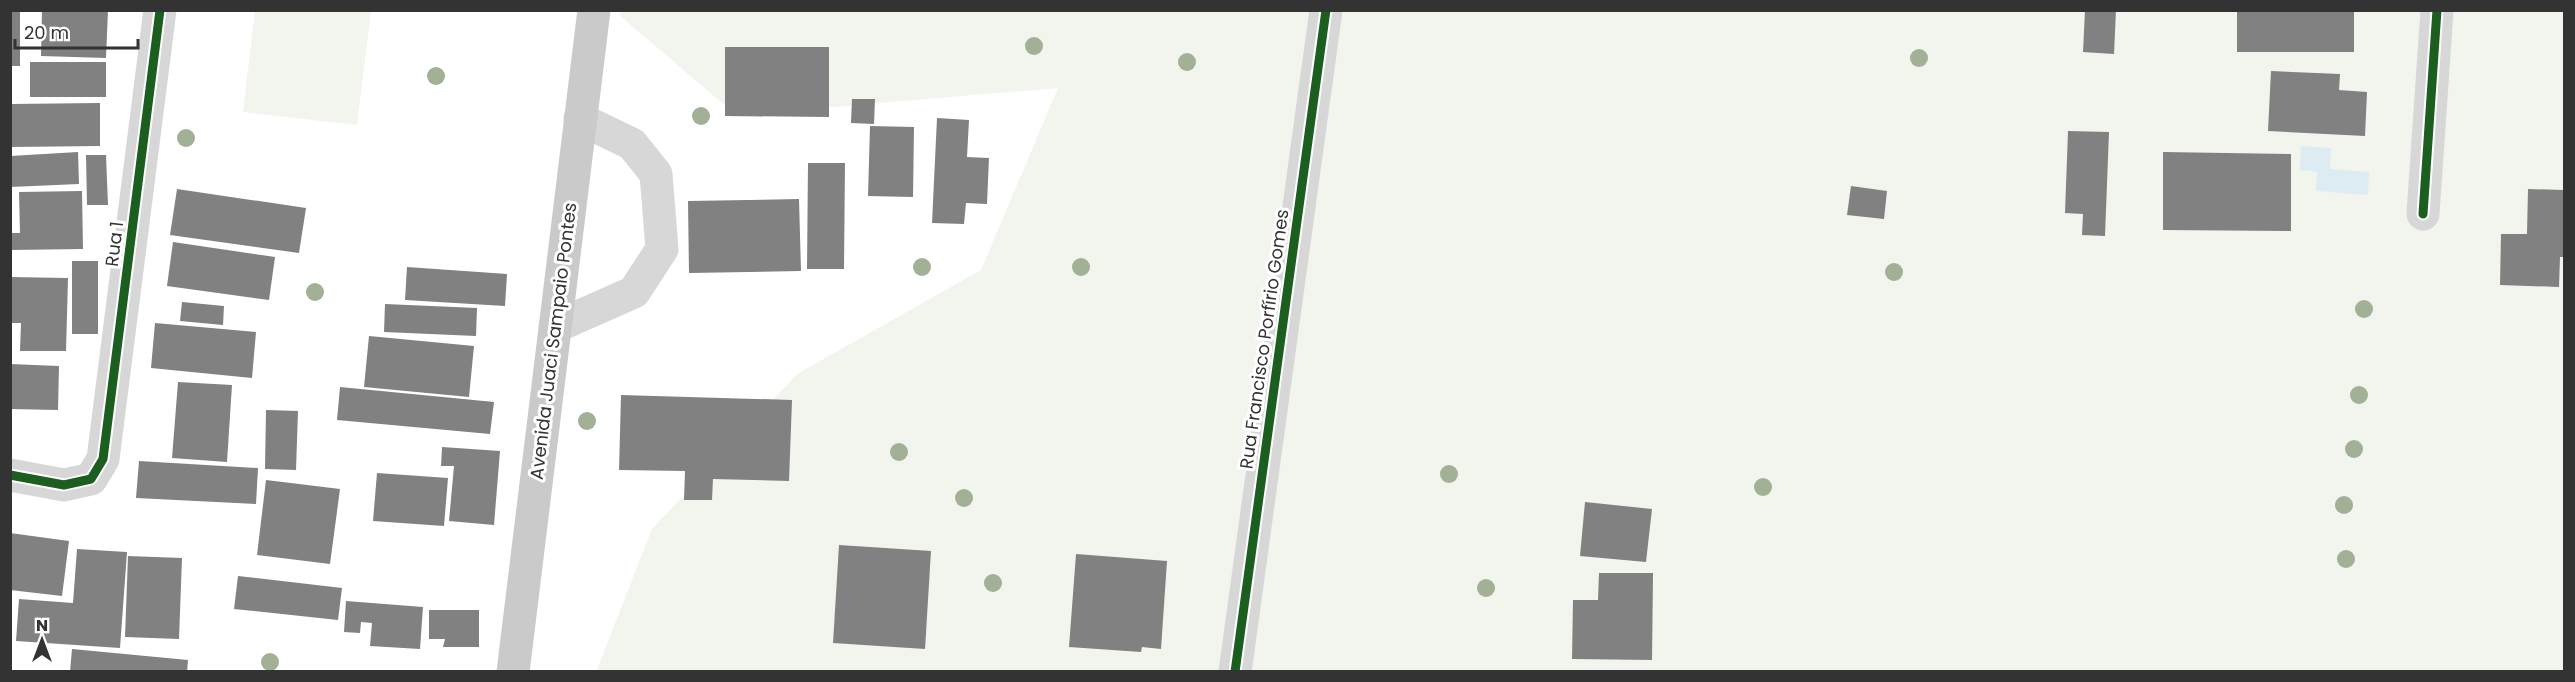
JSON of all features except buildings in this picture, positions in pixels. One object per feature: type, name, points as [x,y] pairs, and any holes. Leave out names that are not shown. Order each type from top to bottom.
[{"type":"main road","name":"Avenida Juaci Sampaio Pontes","points":[[513,672],[594,10]]},
{"type":"street","name":"Rua 1","points":[[10,475],[64,485],[91,479],[103,459],[160,10]]},
{"type":"street","name":"Rua Francisco Porfírio Gomes","points":[[1235,672],[1326,10]]},
{"type":"street","points":[[2422,214],[2437,10]]},
{"type":"street","points":[[555,327],[634,292],[662,249],[656,174],[632,144],[580,119]]},
{"type":"shaded area","points":[[255,11],[371,11],[357,125],[243,112]]},
{"type":"shaded area","points":[[623,11],[2564,11],[2564,671],[596,672],[652,529],[797,374],[981,270],[1058,88],[736,115],[619,15]]},
{"type":"shaded area","points":[[2301,146],[2331,148],[2330,169],[2369,172],[2368,195],[2316,191],[2317,172],[2300,170]]},
{"type":"cycle path","points":[[10,475],[64,485],[91,479],[103,459],[160,10]]},
{"type":"cycle path","points":[[1235,672],[1326,10]]},
{"type":"cycle path","points":[[2423,214],[2437,10]]}]
